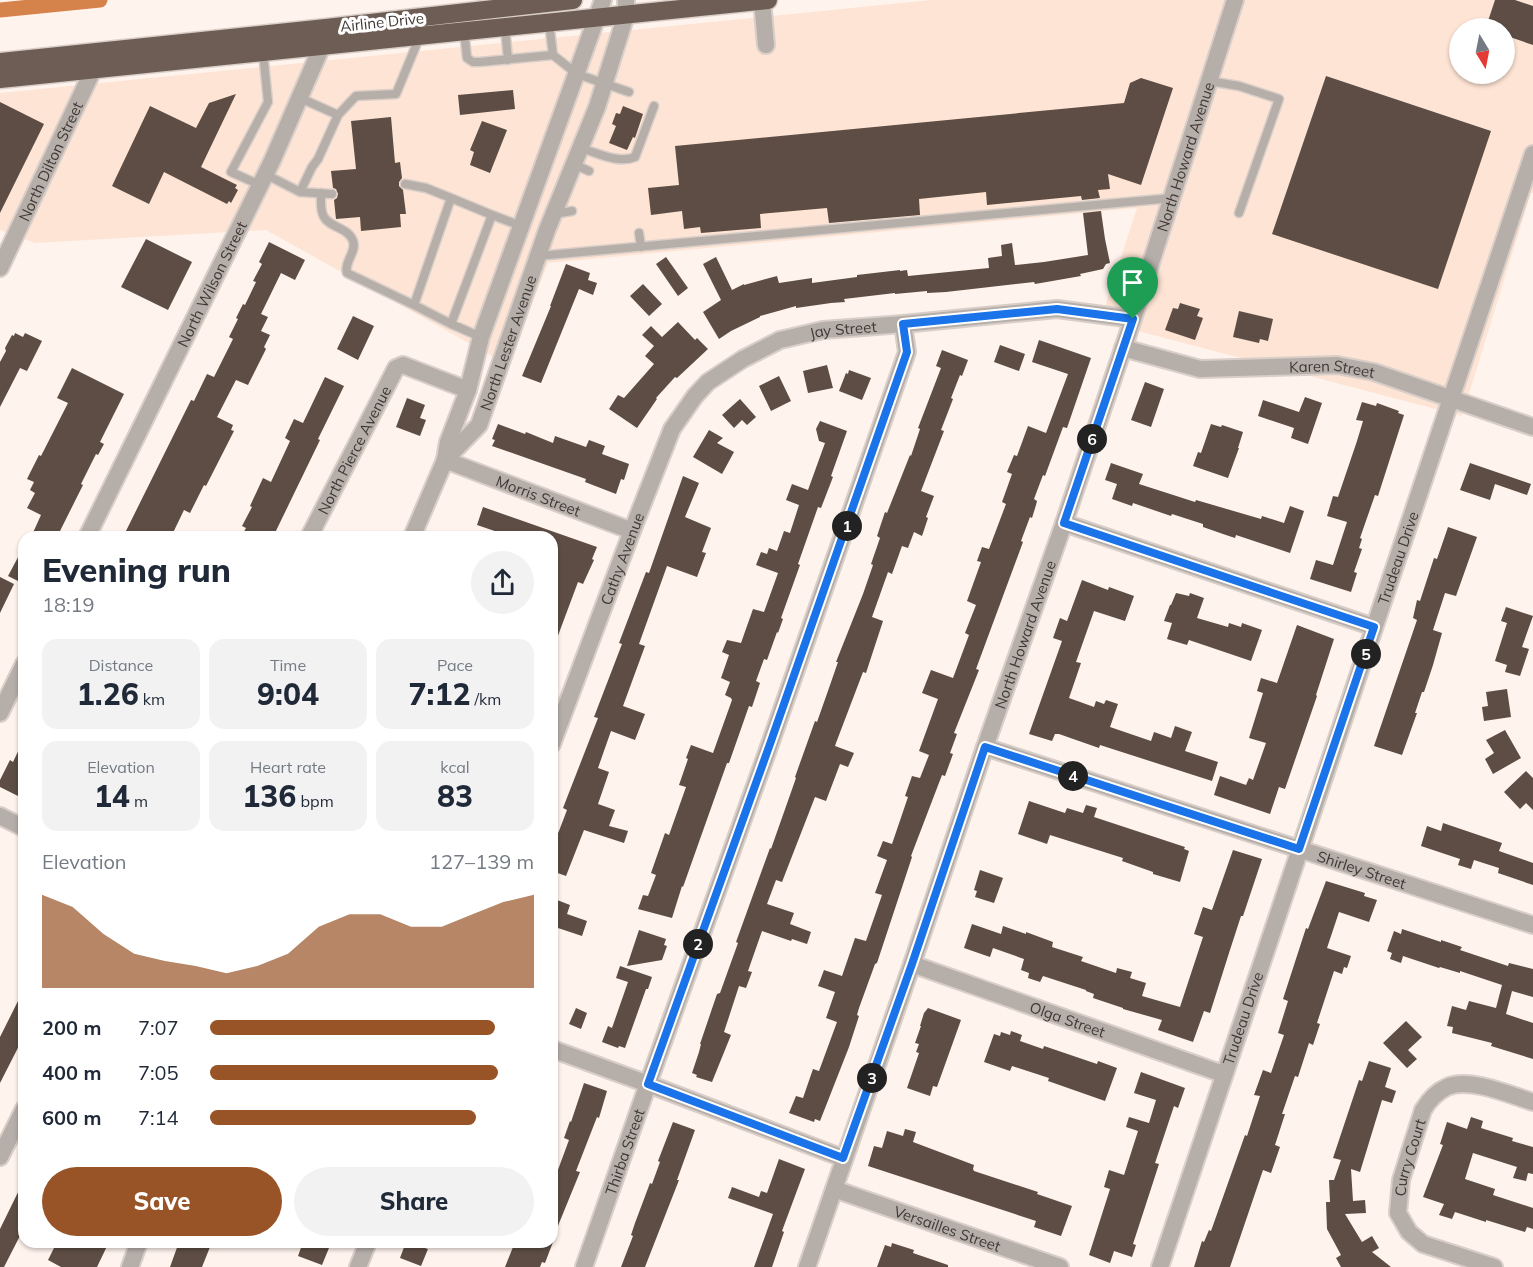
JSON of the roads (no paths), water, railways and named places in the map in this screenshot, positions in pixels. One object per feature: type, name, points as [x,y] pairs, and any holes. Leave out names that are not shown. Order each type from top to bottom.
[{"type":"highway","name":"Airline Drive","points":[[0,79],[263,52],[324,37],[573,0]]},
{"type":"highway","name":"Airline Drive","points":[[0,62],[97,52],[324,37],[420,36],[549,22],[600,9],[768,0]]},
{"type":"street","points":[[762,0],[766,45]]},
{"type":"street","name":"North Howard Avenue","points":[[807,1267],[1133,319],[1235,0]]},
{"type":"street","name":"North Lester Avenue","points":[[445,460],[479,425],[554,214],[581,167],[580,148],[605,83],[626,7]]},
{"type":"street","name":"North Lester Avenue","points":[[415,531],[445,460],[448,442],[468,390],[481,337],[600,9]]},
{"type":"street","name":"North Wilson Street","points":[[90,531],[263,180],[300,98],[324,37]]},
{"type":"street","name":"North Dilton Street","points":[[0,268],[93,70],[97,52]]},
{"type":"street","points":[[554,136],[580,148]]},
{"type":"street","name":"Trudeau Drive","points":[[1160,1267],[1533,154]]},
{"type":"street","points":[[529,204],[554,214]]},
{"type":"street","name":"Jay Street","points":[[708,382],[743,359],[780,340],[823,330],[1057,309],[1133,319]]},
{"type":"street","name":"Thirba Street","points":[[584,1267],[907,352],[903,324]]},
{"type":"street","name":"Karen Street","points":[[1123,348],[1200,369],[1336,365],[1374,372],[1533,428]]},
{"type":"street","name":"North Pierce Avenue","points":[[312,531],[396,368],[404,365],[468,390]]},
{"type":"street","name":"Cathy Avenue","points":[[558,728],[672,429],[695,396],[708,382]]},
{"type":"street","name":"Morris Street","points":[[445,460],[632,531]]},
{"type":"street","points":[[1064,523],[1374,627]]},
{"type":"street","points":[[0,713],[18,676]]},
{"type":"street","name":"Shirley Street","points":[[985,747],[1533,925]]},
{"type":"street","points":[[0,816],[18,825]]},
{"type":"street","name":"Olga Street","points":[[912,964],[1223,1074]]},
{"type":"street","points":[[558,1051],[843,1158]]},
{"type":"street","name":"Curry Court","points":[[1494,1267],[1423,1244],[1409,1232],[1398,1213],[1401,1180],[1423,1110],[1428,1101],[1447,1087],[1458,1084],[1484,1087],[1533,1102]]},
{"type":"street","points":[[0,1157],[18,1121]]},
{"type":"street","name":"Versailles Street","points":[[834,1189],[1060,1267]]},
{"type":"street","points":[[130,1267],[137,1248]]},
{"type":"street","points":[[358,1267],[366,1248]]},
{"type":"lane","points":[[549,22],[553,55]]},
{"type":"lane","points":[[505,27],[508,60]]},
{"type":"lane","points":[[464,31],[467,58],[473,62],[553,55],[577,74],[629,92]]},
{"type":"lane","points":[[300,192],[338,115],[356,96],[396,94],[420,36]]},
{"type":"lane","points":[[263,52],[268,102],[231,172],[300,192],[332,194]]},
{"type":"lane","points":[[1209,81],[1279,99],[1239,213]]},
{"type":"lane","points":[[300,98],[338,115]]},
{"type":"lane","points":[[580,148],[620,160],[635,157],[654,106]]},
{"type":"lane","points":[[405,184],[426,188],[521,226]]},
{"type":"lane","points":[[321,193],[324,217],[345,231],[353,241],[353,249],[346,266],[347,273],[481,337]]},
{"type":"lane","points":[[414,305],[451,198]]},
{"type":"lane","points":[[538,256],[1172,198]]},
{"type":"lane","points":[[554,214],[572,211]]},
{"type":"lane","points":[[451,324],[492,215]]},
{"type":"lane","points":[[639,233],[641,247]]},
{"type":"waterway","points":[[0,10],[100,0]]}]
